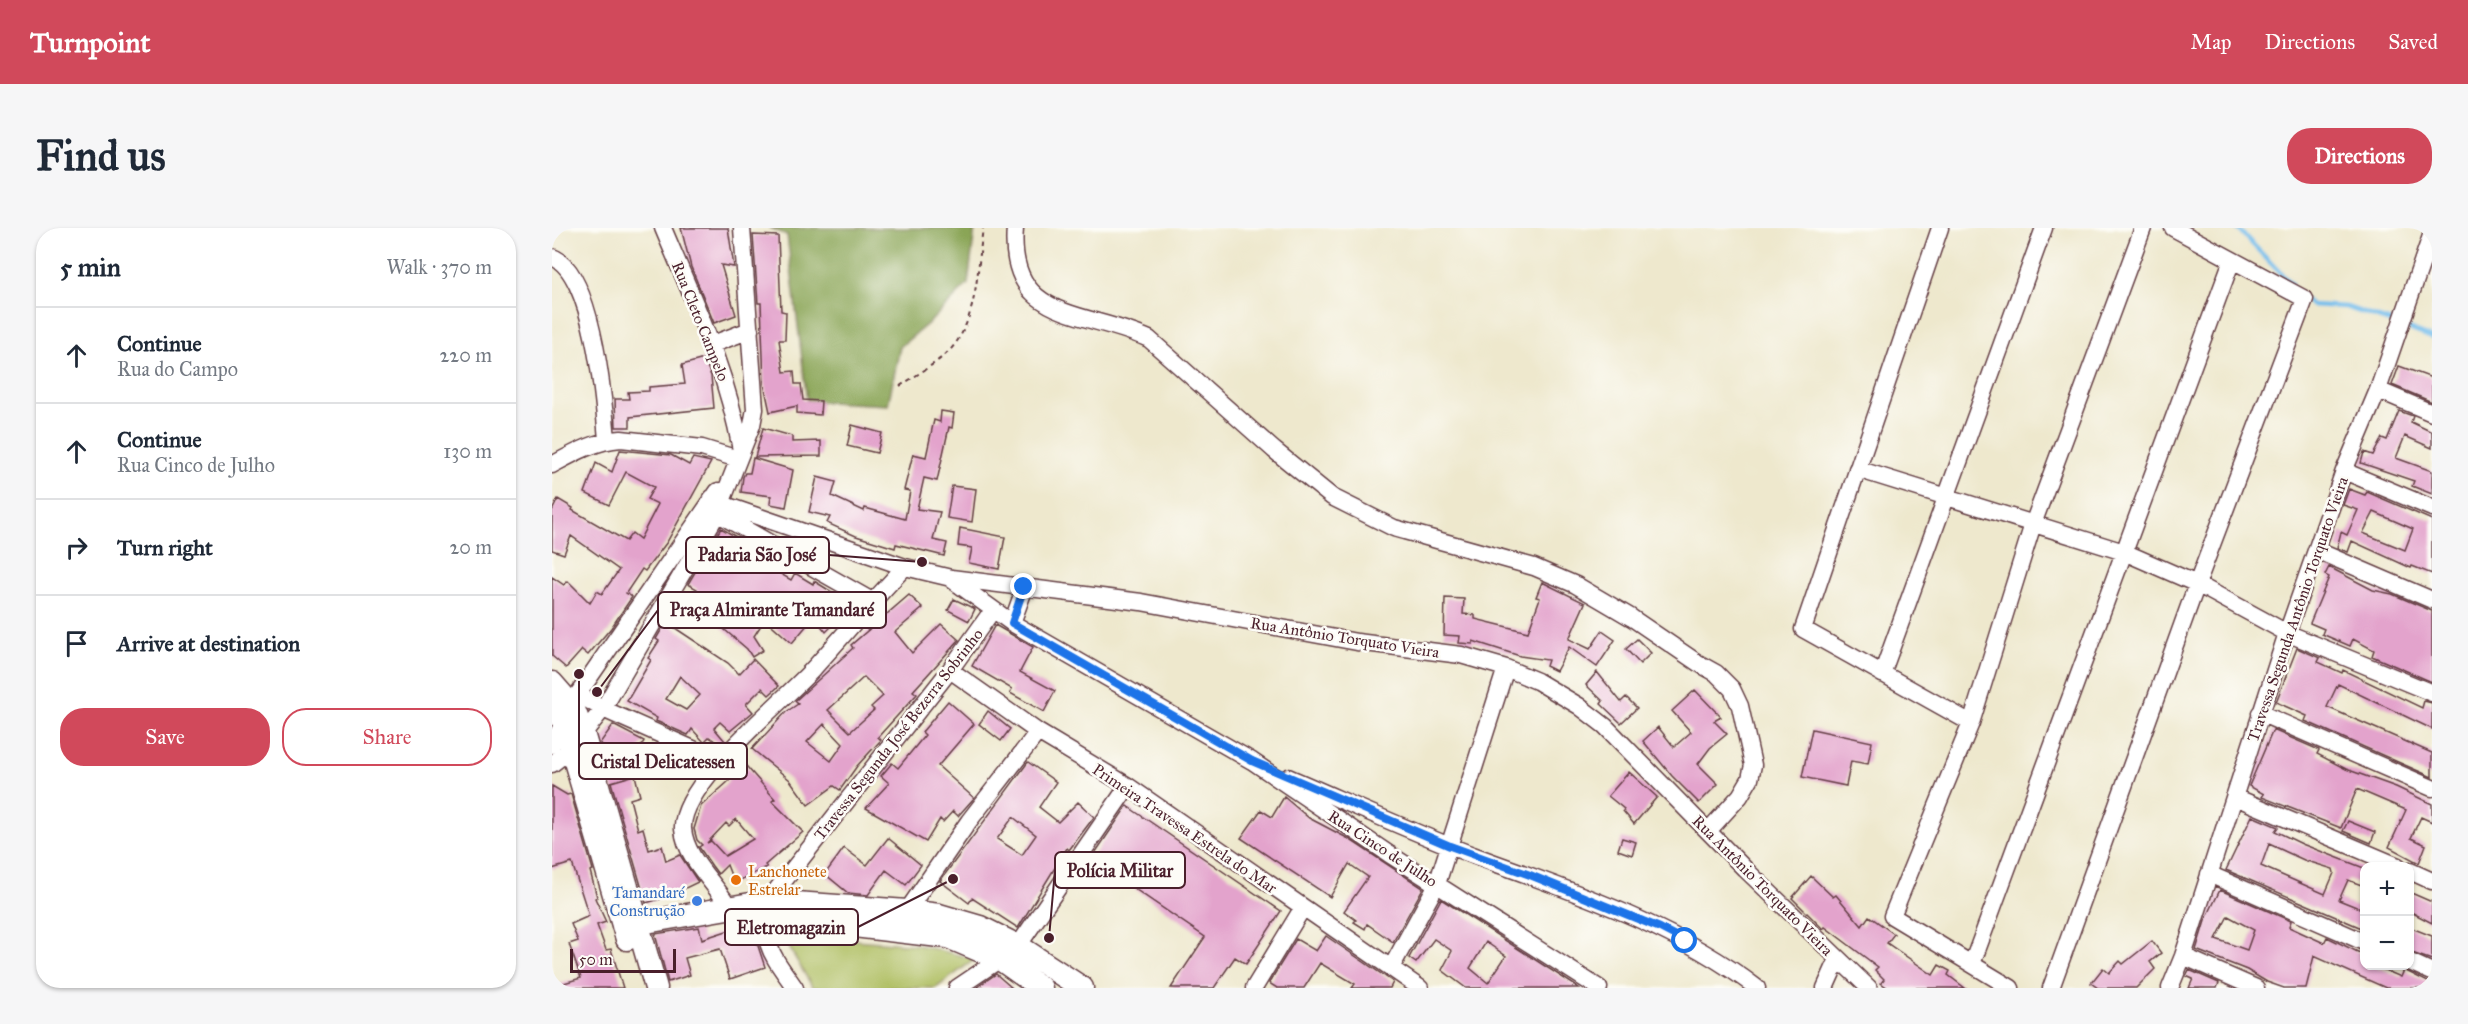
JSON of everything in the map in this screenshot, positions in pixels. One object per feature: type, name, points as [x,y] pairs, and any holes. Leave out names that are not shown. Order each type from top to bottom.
[{"type":"main road","points":[[552,683],[566,707],[569,742],[631,924],[656,988]]},
{"type":"main road","points":[[767,908],[962,941],[999,959],[1041,988]]},
{"type":"main road","points":[[631,924],[725,909],[908,911],[939,915],[980,927],[1018,946],[1082,988]]},
{"type":"main road","points":[[631,924],[640,988]]},
{"type":"main road","points":[[999,959],[1018,946]]},
{"type":"street","name":"Rua Cleto Campelo","points":[[663,228],[713,344],[728,386],[740,455]]},
{"type":"street","points":[[552,764],[569,742],[603,709],[740,455],[755,409],[742,228]]},
{"type":"street","points":[[1015,228],[1014,257],[1022,280],[1034,297],[1046,306],[1104,325],[1128,330],[1149,339],[1274,450],[1332,497],[1394,528],[1534,567],[1576,585],[1632,618],[1716,673],[1732,689],[1740,706],[1753,765],[1750,779],[1740,796],[1708,831]]},
{"type":"street","points":[[1940,228],[1803,629],[1971,723]]},
{"type":"street","points":[[1882,674],[2044,228]]},
{"type":"street","points":[[2011,988],[1892,916],[1971,723],[2033,524],[2143,228]]},
{"type":"street","points":[[2051,988],[2197,584],[2305,299],[2173,228]]},
{"type":"street","name":"Travessa Segunda Antônio Torquato Vieira","points":[[2170,988],[2183,956],[2260,713],[2344,471],[2426,272],[2432,233]]},
{"type":"street","points":[[552,257],[569,268],[589,321],[603,380],[607,440]]},
{"type":"street","points":[[1972,964],[2232,260]]},
{"type":"street","points":[[713,344],[750,330]]},
{"type":"street","points":[[2378,390],[2432,413]]},
{"type":"street","points":[[552,465],[577,451],[607,440],[647,441],[740,455]]},
{"type":"street","points":[[1857,469],[2124,552],[2197,584],[2287,633],[2432,693]]},
{"type":"street","points":[[2344,471],[2432,508]]},
{"type":"street","points":[[714,506],[872,601]]},
{"type":"street","points":[[566,707],[714,506]]},
{"type":"street","name":"Rua Antônio Torquato Vieira","points":[[714,506],[905,567],[951,578],[1141,602],[1357,642],[1461,655],[1506,668],[1561,694],[1605,726],[1708,831],[1869,988]]},
{"type":"street","points":[[2318,551],[2432,600]]},
{"type":"street","points":[[725,909],[692,855],[683,827],[688,804],[720,761],[813,669],[905,567]]},
{"type":"street","name":"Rua Cinco de Julho","points":[[951,578],[992,611],[1252,761],[1599,988]]},
{"type":"street","points":[[1012,623],[1024,587]]},
{"type":"street","name":"Travessa Segunda José Bezerra Sobrinho","points":[[767,908],[950,670],[992,611]]},
{"type":"street","points":[[1391,968],[1437,884],[1506,668]]},
{"type":"street","name":"Primeira Travessa Estrela do Mar","points":[[950,670],[1038,732],[1128,786],[1302,909],[1420,988]]},
{"type":"street","points":[[566,707],[603,709],[720,761]]},
{"type":"street","points":[[2260,713],[2432,788]]},
{"type":"street","points":[[908,911],[969,821],[1038,732]]},
{"type":"street","points":[[1252,761],[1450,846],[1530,875],[1660,928],[1711,956],[1757,988]]},
{"type":"street","points":[[1018,946],[1128,786]]},
{"type":"street","points":[[2235,797],[2386,862]]},
{"type":"street","points":[[2209,873],[2360,940]]},
{"type":"street","points":[[2414,873],[2432,881]]},
{"type":"street","points":[[767,908],[765,938],[770,950],[795,988]]},
{"type":"street","points":[[1258,987],[1302,909]]},
{"type":"street","points":[[2183,956],[2256,988]]},
{"type":"street","points":[[957,988],[999,959]]},
{"type":"street","points":[[1826,988],[1838,959]]},
{"type":"street","points":[[2414,964],[2432,972]]},
{"type":"path","points":[[900,386],[946,354],[963,334],[971,307],[983,228]]},
{"type":"green space","points":[[770,228],[975,228],[968,284],[931,321],[900,347],[888,405],[807,401],[787,235]]},
{"type":"green space","points":[[791,935],[918,945],[975,959],[936,988],[813,988],[786,942]]},
{"type":"building","points":[[681,228],[728,228],[734,267],[721,265],[736,315],[714,323],[691,267]]},
{"type":"building","points":[[753,235],[778,236],[781,311],[786,312],[785,340],[779,340],[784,372],[794,371],[795,384],[801,384],[803,400],[821,401],[820,415],[797,413],[797,406],[770,412],[764,384],[761,303],[758,303]]},
{"type":"building","points":[[704,359],[711,376],[714,408],[630,417],[630,427],[616,427],[615,399],[629,399],[628,392],[649,391],[649,387],[685,384],[682,365]]},
{"type":"building","points":[[2399,366],[2432,378],[2432,402],[2392,385]]},
{"type":"building","points":[[941,411],[954,413],[952,428],[949,427],[937,481],[924,478],[917,509],[940,512],[933,540],[947,543],[944,556],[896,544],[895,548],[856,536],[827,523],[830,517],[809,512],[817,477],[836,482],[832,496],[864,511],[865,508],[905,519],[910,491],[904,490],[913,454],[926,457],[934,420],[940,422]]},
{"type":"building","points":[[2399,411],[2413,416],[2411,422],[2432,432],[2432,448],[2405,436],[2396,458],[2432,471],[2432,494],[2412,486],[2414,481],[2361,463],[2364,452],[2373,455],[2382,438],[2387,440]]},
{"type":"building","points":[[852,425],[882,433],[877,453],[847,446]]},
{"type":"building","points":[[763,428],[792,436],[792,442],[821,441],[821,456],[755,457]]},
{"type":"building","points":[[620,450],[671,455],[689,465],[693,458],[711,462],[667,542],[645,571],[642,569],[626,593],[632,597],[611,628],[588,655],[582,650],[566,668],[552,656],[552,577],[564,585],[568,581],[590,603],[597,591],[602,594],[619,570],[571,536],[564,554],[552,550],[552,511],[558,499],[573,508],[572,510],[626,541],[632,533],[640,539],[658,504],[647,499],[654,487],[626,472],[609,505],[585,493],[596,463],[612,472]]},
{"type":"building","points":[[753,458],[793,470],[786,507],[770,504],[771,496],[741,492],[743,477],[745,473],[750,473]]},
{"type":"building","points":[[952,486],[976,489],[972,522],[947,518]]},
{"type":"building","points":[[2349,489],[2365,495],[2367,492],[2432,520],[2432,574],[2412,566],[2411,568],[2352,541],[2348,552],[2337,548],[2341,532],[2347,535],[2358,510],[2343,505]],"holes":[[[2374,512],[2413,529],[2405,550],[2363,533]]]},
{"type":"building","points":[[721,528],[763,553],[758,561],[791,580],[795,573],[813,584],[814,581],[853,605],[826,632],[814,617],[792,643],[765,619],[754,636],[763,650],[752,657],[747,649],[711,618],[715,614],[691,602],[697,589],[688,584]]},
{"type":"building","points":[[960,528],[1005,537],[999,569],[969,563],[972,548],[958,546]]},
{"type":"building","points":[[2329,567],[2373,590],[2392,594],[2432,611],[2432,682],[2372,656],[2374,650],[2353,639],[2350,646],[2322,634],[2324,629],[2310,623],[2329,577],[2325,575]]},
{"type":"building","points":[[1542,582],[1585,603],[1569,639],[1590,649],[1602,631],[1615,640],[1597,667],[1569,647],[1556,671],[1546,666],[1548,660],[1520,656],[1473,641],[1473,644],[1459,643],[1460,636],[1444,635],[1445,598],[1464,599],[1463,614],[1475,615],[1475,619],[1528,632],[1540,598],[1536,597]]},
{"type":"building","points":[[909,595],[923,608],[895,632],[912,653],[941,624],[959,640],[913,691],[917,694],[878,737],[881,740],[857,766],[840,790],[834,786],[808,805],[790,780],[752,749],[786,712],[798,704],[795,701],[853,648],[851,645]],"holes":[[[864,677],[883,696],[871,707],[874,710],[850,732],[828,710]],[[824,724],[843,744],[831,761],[807,742]]]},
{"type":"building","points":[[954,599],[975,609],[969,621],[948,610]]},
{"type":"building","points":[[666,622],[728,663],[739,674],[753,659],[779,686],[769,695],[762,688],[746,704],[753,712],[730,731],[720,722],[714,728],[725,741],[721,745],[709,737],[704,742],[692,729],[688,735],[656,721],[657,718],[627,701],[651,660],[648,658],[659,641],[656,639]],"holes":[[[680,676],[700,695],[686,710],[666,699]]]},
{"type":"building","points":[[995,625],[1033,647],[1020,672],[1055,691],[1044,712],[1010,693],[1012,689],[972,666]]},
{"type":"building","points":[[1637,639],[1651,653],[1640,664],[1626,649]]},
{"type":"building","points":[[2297,648],[2320,658],[2318,662],[2342,673],[2343,670],[2422,708],[2424,701],[2432,703],[2432,729],[2338,684],[2327,707],[2432,753],[2432,777],[2305,721],[2307,716],[2276,702]]},
{"type":"building","points":[[1597,672],[1621,702],[1626,697],[1637,708],[1621,723],[1601,704],[1603,701],[1586,685]]},
{"type":"building","points":[[1695,690],[1721,717],[1714,721],[1727,734],[1710,748],[1698,764],[1718,784],[1699,803],[1672,776],[1643,741],[1658,727],[1674,747],[1691,732],[1672,711]]},
{"type":"building","points":[[948,701],[974,724],[938,766],[974,798],[958,816],[953,811],[943,822],[940,819],[926,842],[866,808],[889,783],[881,776],[892,763],[898,768],[925,735],[922,732]]},
{"type":"building","points":[[988,711],[1010,729],[1001,741],[979,724]]},
{"type":"building","points":[[613,725],[644,741],[629,767],[600,743]]},
{"type":"building","points":[[1812,729],[1872,742],[1868,764],[1851,761],[1846,786],[1802,777]]},
{"type":"building","points":[[2273,730],[2319,750],[2317,754],[2346,769],[2396,787],[2432,804],[2432,822],[2421,817],[2411,838],[2426,845],[2419,863],[2389,847],[2406,810],[2357,789],[2341,828],[2262,797],[2264,794],[2249,786]]},
{"type":"building","points":[[740,759],[775,799],[772,801],[803,832],[765,865],[767,867],[734,883],[727,865],[718,874],[712,866],[699,847],[702,845],[697,840],[694,829],[701,806],[729,781],[723,775]],"holes":[[[736,819],[753,839],[725,856],[711,841],[707,843],[726,823],[729,826]]]},
{"type":"building","points":[[1028,762],[1056,782],[1039,807],[1058,822],[1078,802],[1094,817],[1069,850],[1067,848],[1018,928],[972,898],[969,903],[940,881]],"holes":[[[1013,817],[1036,835],[1022,855],[997,839]]]},
{"type":"building","points":[[1629,772],[1657,797],[1634,824],[1623,811],[1624,809],[1608,796]]},
{"type":"building","points":[[635,775],[640,796],[630,799],[638,830],[643,828],[649,850],[662,846],[666,861],[680,855],[698,882],[679,891],[680,893],[646,903],[611,782]]},
{"type":"building","points":[[552,786],[567,795],[571,794],[593,870],[590,871],[597,897],[595,898],[606,922],[597,925],[606,950],[611,949],[623,988],[557,988],[557,985],[581,978],[569,944],[578,941],[571,924],[589,916],[572,863],[552,869]]},
{"type":"building","points":[[1284,797],[1309,818],[1349,839],[1423,888],[1393,942],[1367,924],[1365,929],[1354,922],[1356,920],[1344,911],[1368,877],[1349,864],[1330,897],[1241,838],[1261,810],[1272,817]]},
{"type":"building","points":[[1127,806],[1281,911],[1246,964],[1235,957],[1214,988],[1171,988],[1205,937],[1091,859]]},
{"type":"building","points":[[2252,816],[2278,827],[2275,831],[2302,844],[2360,866],[2360,884],[2348,880],[2339,900],[2360,908],[2360,927],[2226,870]],"holes":[[[2269,844],[2304,860],[2333,869],[2334,873],[2325,894],[2261,866]]]},
{"type":"building","points":[[2348,821],[2375,832],[2371,843],[2343,831]]},
{"type":"building","points":[[888,838],[921,865],[906,885],[886,870],[868,895],[848,893],[825,874],[844,848],[867,865]]},
{"type":"building","points":[[1622,838],[1636,842],[1632,855],[1618,850]]},
{"type":"building","points":[[1811,876],[1833,897],[1836,895],[1862,926],[1869,916],[1894,934],[1887,943],[1933,975],[1939,965],[1950,971],[1948,975],[1965,988],[1888,988],[1881,983],[1884,979],[1875,970],[1878,967],[1825,927],[1823,929],[1792,898]]},
{"type":"building","points":[[2220,890],[2291,921],[2289,927],[2324,943],[2327,937],[2360,953],[2360,970],[2384,970],[2401,977],[2404,970],[2432,984],[2430,988],[2386,988],[2314,956],[2306,988],[2284,988],[2267,982],[2247,970],[2196,950],[2205,921]],"holes":[[[2228,916],[2254,930],[2247,950],[2216,939]]]},
{"type":"building","points":[[2414,894],[2432,902],[2432,923],[2414,914]]},
{"type":"building","points":[[1441,899],[1579,988],[1466,988],[1442,970],[1452,951],[1434,939],[1416,963],[1409,958]],"holes":[[[1486,942],[1506,956],[1488,983],[1470,968]]]},
{"type":"building","points":[[699,927],[702,939],[736,928],[737,930],[752,928],[765,967],[730,979],[720,949],[685,958],[690,975],[668,982],[655,934]]},
{"type":"building","points":[[2414,929],[2432,936],[2432,960],[2414,954]]},
{"type":"building","points":[[1326,936],[1393,982],[1390,988],[1352,988],[1355,984],[1320,963],[1304,988],[1277,988],[1269,983],[1296,939],[1316,951]]},
{"type":"building","points":[[2152,941],[2161,953],[2150,962],[2155,969],[2136,988],[2098,988],[2091,983],[2103,968],[2109,973],[2120,961],[2123,964]]},
{"type":"building","points":[[2189,970],[2219,983],[2217,988],[2189,988],[2193,979],[2186,976]]},
{"type":"building","points":[[996,974],[1012,988],[976,988],[977,987]]},
{"type":"waterway","points":[[2237,228],[2291,284]]},
{"type":"waterway","points":[[2307,301],[2311,305],[2346,307],[2396,324]]},
{"type":"waterway","points":[[2404,327],[2432,338]]},
{"type":"place","name":"Padaria São José","points":[[922,562]]},
{"type":"place","name":"Cristal Delicatessen","points":[[579,674]]},
{"type":"place","name":"Praça Almirante Tamandaré","points":[[597,692]]},
{"type":"place","name":"Eletromagazin","points":[[953,879]]},
{"type":"place","name":"Lanchonete Estrelar","points":[[736,880]]},
{"type":"place","name":"Tamandaré Construção","points":[[697,901]]},
{"type":"place","name":"Polícia Militar","points":[[1049,938]]},
{"type":"route","points":[[1024,587],[1012,623],[1252,761],[1450,846],[1530,875],[1660,928],[1685,941]]}]
